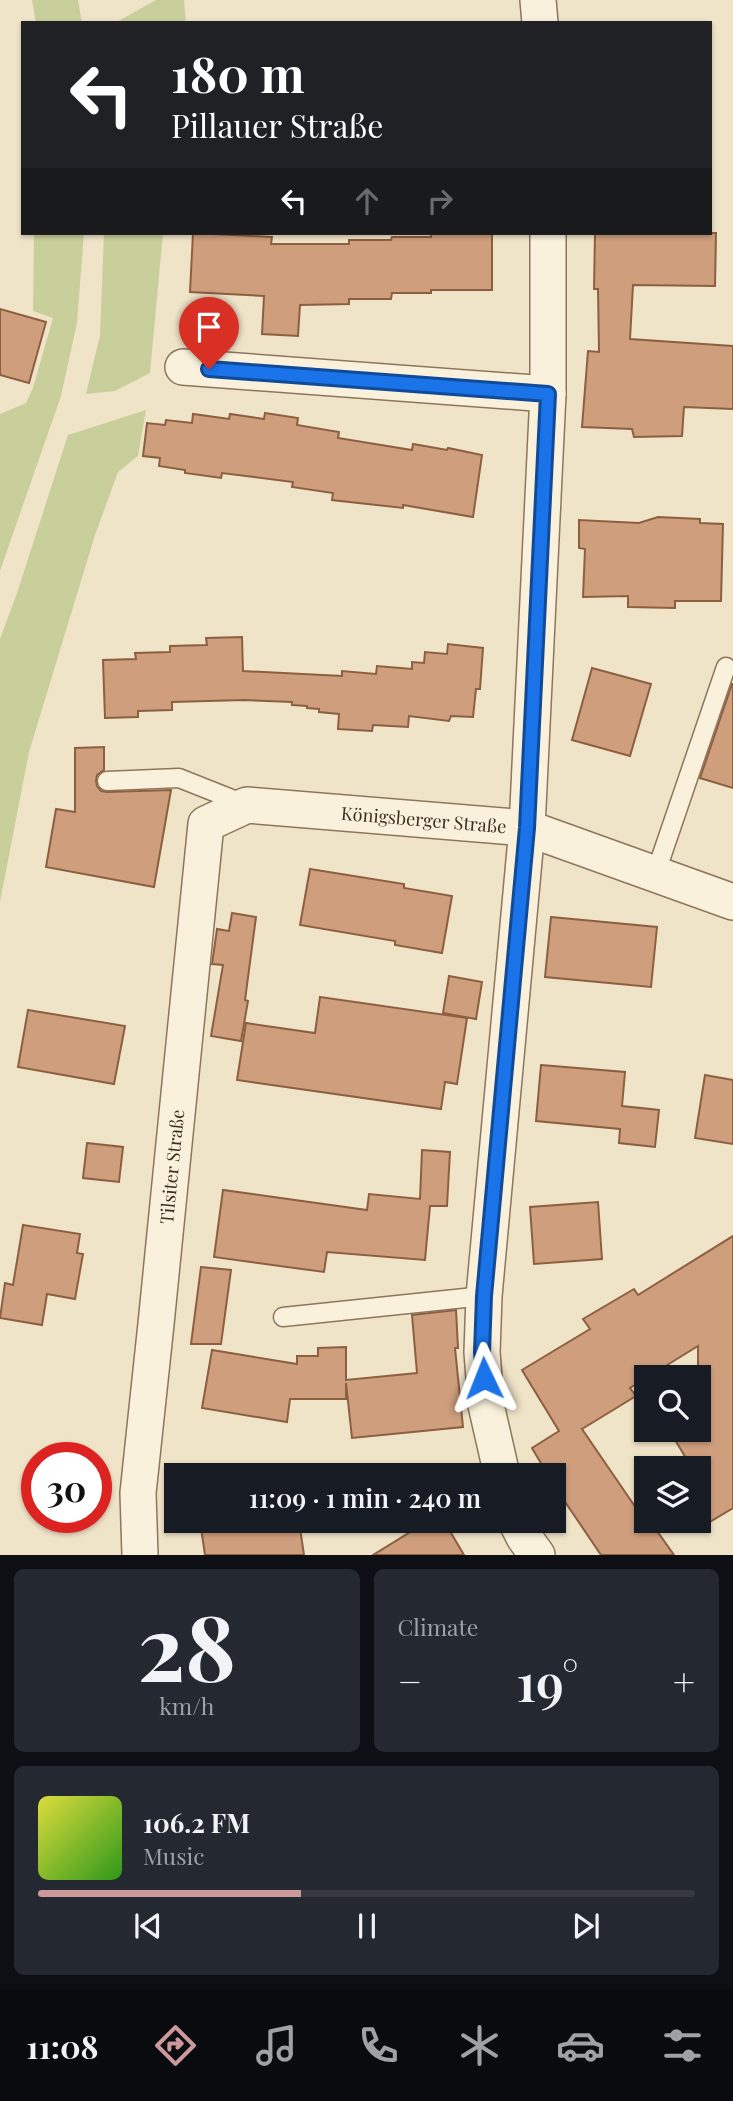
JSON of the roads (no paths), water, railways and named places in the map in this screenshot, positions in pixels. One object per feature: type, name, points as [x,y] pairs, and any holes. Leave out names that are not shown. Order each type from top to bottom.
[{"type":"street","points":[[538,0],[540,21]]},
{"type":"street","points":[[499,1463],[486,1405],[482,1352],[484,1296],[527,828],[548,394],[548,235]]},
{"type":"street","points":[[183,367],[548,394]]},
{"type":"street","name":"Königsberger Straße","points":[[247,805],[527,828],[733,902]]},
{"type":"street","name":"Tilsiter Straße","points":[[140,1555],[138,1493],[206,824],[247,805]]},
{"type":"street","points":[[523,1533],[537,1555]]},
{"type":"lane","points":[[655,875],[726,667]]},
{"type":"lane","name":"Königsberger Straße","points":[[107,781],[179,778],[247,805]]},
{"type":"lane","points":[[283,1317],[484,1296]]}]
